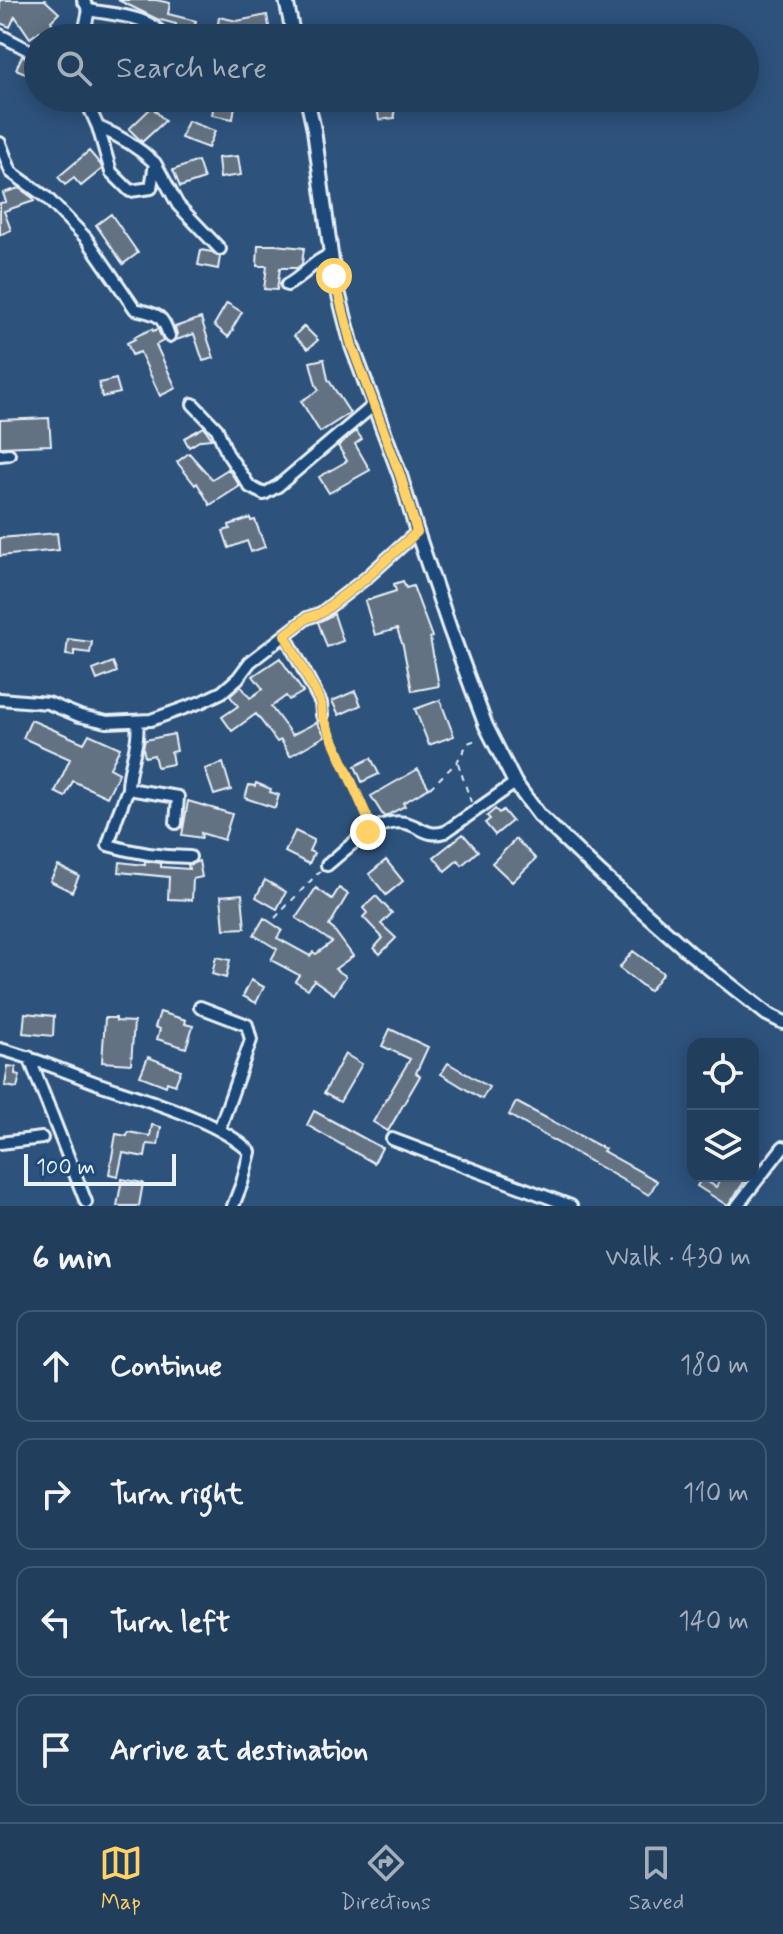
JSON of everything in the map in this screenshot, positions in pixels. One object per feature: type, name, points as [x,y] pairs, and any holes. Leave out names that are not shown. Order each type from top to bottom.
[{"type":"street","points":[[83,0],[89,10],[86,24]]},
{"type":"street","points":[[286,0],[291,24]]},
{"type":"street","points":[[89,10],[125,16],[146,24]]},
{"type":"street","points":[[0,35],[24,47]]},
{"type":"street","points":[[0,43],[12,41]]},
{"type":"street","points":[[91,112],[111,172],[130,191],[151,188],[155,163]]},
{"type":"street","points":[[310,112],[334,276],[352,346],[400,475],[450,629],[491,735],[515,783],[539,815],[623,894],[690,953],[767,1014],[783,1022]]},
{"type":"street","points":[[98,127],[139,147],[155,163],[178,205],[220,249]]},
{"type":"street","points":[[0,143],[11,172],[47,198],[86,238],[135,309],[156,314],[165,321],[169,336]]},
{"type":"street","points":[[287,285],[299,279],[322,257],[331,255]]},
{"type":"street","points":[[193,404],[217,429],[227,453],[250,487],[264,494],[278,486],[374,405]]},
{"type":"street","points":[[0,699],[48,703],[107,722],[151,720],[201,702],[222,692],[250,662],[366,578],[417,532]]},
{"type":"street","points":[[285,635],[321,703],[322,715]]},
{"type":"street","points":[[137,721],[139,734],[128,773],[128,789],[108,845],[170,857],[190,857]]},
{"type":"street","points":[[327,865],[373,830],[389,823],[407,823],[433,835],[441,834],[515,783]]},
{"type":"street","points":[[128,789],[178,797],[176,823]]},
{"type":"street","points":[[200,1007],[247,1025],[251,1040],[219,1130]]},
{"type":"street","points":[[0,1049],[183,1114],[240,1141],[250,1152],[233,1206]]},
{"type":"street","points":[[29,1057],[86,1202]]},
{"type":"street","points":[[0,1143],[42,1138]]},
{"type":"street","points":[[392,1139],[571,1206]]},
{"type":"street","points":[[737,1206],[783,1147]]},
{"type":"path","points":[[322,715],[373,830]]},
{"type":"path","points":[[430,788],[457,762],[468,743],[491,735]]},
{"type":"path","points":[[457,762],[474,812]]},
{"type":"path","points":[[275,918],[327,865]]},
{"type":"building","points":[[0,0],[45,0],[59,13],[51,21],[52,24],[24,24],[24,29],[15,16],[10,27],[0,23]]},
{"type":"building","points":[[118,0],[170,3],[168,14],[196,21],[195,24],[176,24],[157,19]]},
{"type":"building","points":[[267,15],[269,24],[218,24],[219,17],[237,21]]},
{"type":"building","points":[[22,56],[24,57],[24,73],[16,69]]},
{"type":"building","points":[[147,112],[157,112],[165,121],[142,142],[129,129]]},
{"type":"building","points":[[213,112],[234,112],[233,119],[212,115]]},
{"type":"building","points":[[378,112],[394,112],[395,118],[379,120]]},
{"type":"building","points":[[188,121],[215,131],[208,148],[181,138]]},
{"type":"building","points":[[89,151],[102,169],[81,186],[74,178],[65,185],[58,177]]},
{"type":"building","points":[[238,156],[241,175],[220,178],[218,158]]},
{"type":"building","points":[[198,161],[204,179],[180,187],[173,170]]},
{"type":"building","points":[[19,188],[34,201],[4,211],[11,230],[0,235],[0,203],[6,202],[3,193]]},
{"type":"building","points":[[111,214],[138,253],[123,264],[96,225]]},
{"type":"building","points":[[258,245],[304,248],[302,264],[297,268],[280,268],[277,290],[264,289],[267,266],[257,266]]},
{"type":"building","points":[[201,250],[220,257],[218,269],[198,265]]},
{"type":"building","points":[[227,303],[242,312],[228,337],[214,325]]},
{"type":"building","points":[[201,318],[214,358],[203,361],[194,334],[176,340],[175,327]]},
{"type":"building","points":[[304,326],[318,340],[308,349],[294,336]]},
{"type":"building","points":[[152,329],[158,329],[163,341],[156,345],[176,388],[160,396],[140,352],[132,355],[127,343]]},
{"type":"building","points":[[324,359],[328,379],[350,413],[320,432],[301,401],[319,390],[310,362]]},
{"type":"building","points":[[116,379],[120,393],[102,397],[99,383]]},
{"type":"building","points":[[49,418],[51,445],[0,447],[0,420]]},
{"type":"building","points":[[204,427],[212,439],[201,440],[189,447],[184,438]]},
{"type":"building","points":[[356,431],[362,439],[355,444],[370,470],[329,493],[319,477],[347,461],[338,446]]},
{"type":"building","points":[[189,453],[212,479],[228,469],[240,486],[210,505],[197,483],[195,485],[177,462]]},
{"type":"building","points":[[250,518],[251,521],[255,520],[265,547],[251,552],[247,541],[229,548],[223,531],[230,529],[229,525]]},
{"type":"building","points":[[57,533],[59,550],[0,556],[0,538]]},
{"type":"building","points":[[403,581],[406,588],[413,586],[432,637],[439,686],[412,691],[397,629],[375,635],[365,601],[396,591],[394,584]]},
{"type":"building","points":[[334,614],[343,641],[327,647],[318,622]]},
{"type":"building","points":[[68,639],[92,642],[90,653],[74,651],[74,656],[66,655]]},
{"type":"building","points":[[280,658],[303,692],[289,700],[286,696],[271,707],[292,735],[317,722],[325,736],[290,756],[281,740],[277,742],[256,714],[232,731],[222,717],[238,706],[230,696],[241,686],[250,698],[263,689],[253,676]]},
{"type":"building","points":[[113,662],[117,672],[97,680],[93,670]]},
{"type":"building","points":[[355,691],[361,705],[339,715],[332,701]]},
{"type":"building","points":[[440,700],[454,736],[429,745],[415,709]]},
{"type":"building","points":[[31,720],[84,743],[89,734],[120,748],[110,768],[119,773],[107,797],[73,781],[65,797],[55,792],[70,759],[23,738]]},
{"type":"building","points":[[174,734],[177,751],[171,752],[173,764],[157,767],[154,755],[145,757],[145,740]]},
{"type":"building","points":[[371,758],[379,774],[362,782],[355,766]]},
{"type":"building","points":[[223,763],[231,790],[214,795],[205,769]]},
{"type":"building","points":[[418,769],[429,788],[384,817],[371,796]]},
{"type":"building","points":[[256,783],[279,795],[275,808],[245,798],[249,785],[255,786]]},
{"type":"building","points":[[188,801],[232,814],[224,840],[201,833],[202,838],[182,835]]},
{"type":"building","points":[[495,809],[499,813],[503,810],[512,821],[495,835],[485,823],[490,819],[487,816]]},
{"type":"building","points":[[295,831],[314,840],[309,851],[314,853],[309,864],[285,852]]},
{"type":"building","points":[[463,834],[478,851],[462,865],[458,860],[445,871],[434,857]]},
{"type":"building","points":[[516,839],[536,859],[512,882],[492,863]]},
{"type":"building","points":[[386,860],[403,881],[386,895],[369,874]]},
{"type":"building","points":[[145,861],[161,863],[161,867],[189,869],[188,865],[199,861],[202,877],[193,879],[192,900],[168,899],[169,877],[119,872],[120,862],[145,865]]},
{"type":"building","points":[[58,866],[79,876],[72,892],[50,881]]},
{"type":"building","points":[[265,880],[286,892],[277,909],[256,897]]},
{"type":"building","points":[[316,888],[332,899],[339,888],[348,894],[329,926],[353,956],[335,969],[346,976],[334,994],[314,980],[308,989],[295,981],[299,975],[271,960],[277,949],[254,935],[264,918],[282,930],[277,938],[310,956],[332,942],[296,918]]},
{"type":"building","points":[[242,894],[245,928],[224,929],[221,896]]},
{"type":"building","points":[[376,896],[392,913],[381,924],[396,938],[380,954],[374,948],[383,938],[363,917],[367,913],[363,908]]},
{"type":"building","points":[[633,951],[663,973],[649,991],[619,968]]},
{"type":"building","points":[[216,957],[230,960],[226,978],[212,974]]},
{"type":"building","points":[[251,980],[264,987],[256,1003],[243,996]]},
{"type":"building","points":[[160,1012],[186,1020],[185,1024],[193,1026],[186,1048],[157,1039],[160,1029],[155,1027]]},
{"type":"building","points":[[25,1013],[54,1016],[53,1036],[23,1033]]},
{"type":"building","points":[[105,1018],[134,1022],[131,1064],[102,1062]]},
{"type":"building","points":[[390,1029],[428,1047],[416,1073],[420,1076],[388,1131],[373,1122],[410,1059],[382,1046]]},
{"type":"building","points":[[345,1054],[362,1064],[340,1102],[324,1093]]},
{"type":"building","points":[[148,1057],[181,1070],[175,1085],[167,1082],[166,1086],[140,1076]]},
{"type":"building","points":[[448,1063],[489,1087],[482,1099],[441,1074]]},
{"type":"building","points":[[8,1066],[16,1067],[15,1074],[20,1075],[17,1088],[5,1086]]},
{"type":"building","points":[[516,1102],[605,1149],[603,1151],[657,1181],[649,1195],[509,1115]]},
{"type":"building","points":[[314,1111],[382,1148],[374,1163],[307,1125]]},
{"type":"building","points":[[152,1125],[161,1127],[158,1145],[147,1144],[145,1157],[123,1153],[118,1176],[109,1174],[116,1134],[127,1136],[128,1132],[150,1136]]},
{"type":"building","points":[[122,1179],[143,1183],[139,1206],[117,1206]]},
{"type":"building","points":[[700,1182],[708,1182],[716,1187],[719,1182],[744,1182],[728,1206],[697,1186]]},
{"type":"route","points":[[334,276],[352,346],[400,475],[417,532],[366,578],[321,613],[307,618],[285,635],[321,703],[322,715],[373,830],[368,832]]}]
